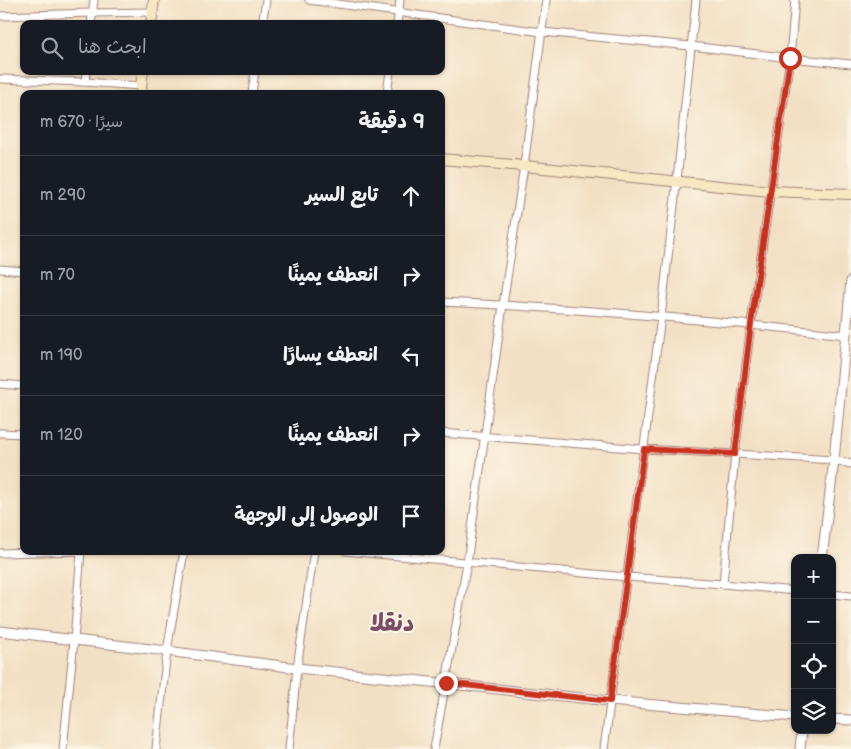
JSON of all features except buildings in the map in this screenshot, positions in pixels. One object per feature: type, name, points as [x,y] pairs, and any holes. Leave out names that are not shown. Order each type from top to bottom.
[{"type":"main road","points":[[151,20],[154,0]]},
{"type":"main road","points":[[142,90],[143,75]]},
{"type":"main road","points":[[445,159],[770,190],[851,194]]},
{"type":"street","points":[[91,20],[94,0]]},
{"type":"street","points":[[263,20],[266,0]]},
{"type":"street","points":[[309,0],[542,32],[851,64]]},
{"type":"street","points":[[397,20],[400,0]]},
{"type":"street","points":[[434,749],[467,563],[546,0]]},
{"type":"street","points":[[604,749],[678,180],[696,0]]},
{"type":"street","points":[[723,584],[735,454],[751,324],[790,58],[796,0]]},
{"type":"street","points":[[0,16],[152,12]]},
{"type":"street","points":[[85,82],[86,75]]},
{"type":"street","points":[[253,90],[255,75]]},
{"type":"street","points":[[388,90],[389,75]]},
{"type":"street","points":[[0,79],[85,82],[142,90]]},
{"type":"street","points":[[0,269],[20,271]]},
{"type":"street","points":[[822,554],[834,460],[851,281]]},
{"type":"street","points":[[445,302],[751,324],[846,334]]},
{"type":"street","points":[[0,384],[20,386]]},
{"type":"street","points":[[0,433],[20,434]]},
{"type":"street","points":[[445,433],[644,449],[834,460],[851,464]]},
{"type":"street","points":[[0,553],[20,553]]},
{"type":"street","points":[[63,749],[81,555]]},
{"type":"street","points":[[156,749],[167,651],[183,555]]},
{"type":"street","points":[[289,749],[297,668],[313,555]]},
{"type":"street","points":[[386,555],[791,591]]},
{"type":"street","points":[[836,594],[851,596]]},
{"type":"street","points":[[0,631],[297,668],[610,701],[791,716]]},
{"type":"street","points":[[836,719],[851,720]]},
{"type":"street","points":[[800,749],[802,734]]},
{"type":"district","name":"دنقلا","points":[[392,623]]},
{"type":"route","points":[[446,683],[610,701],[644,449],[735,454],[751,324],[790,58]]}]
